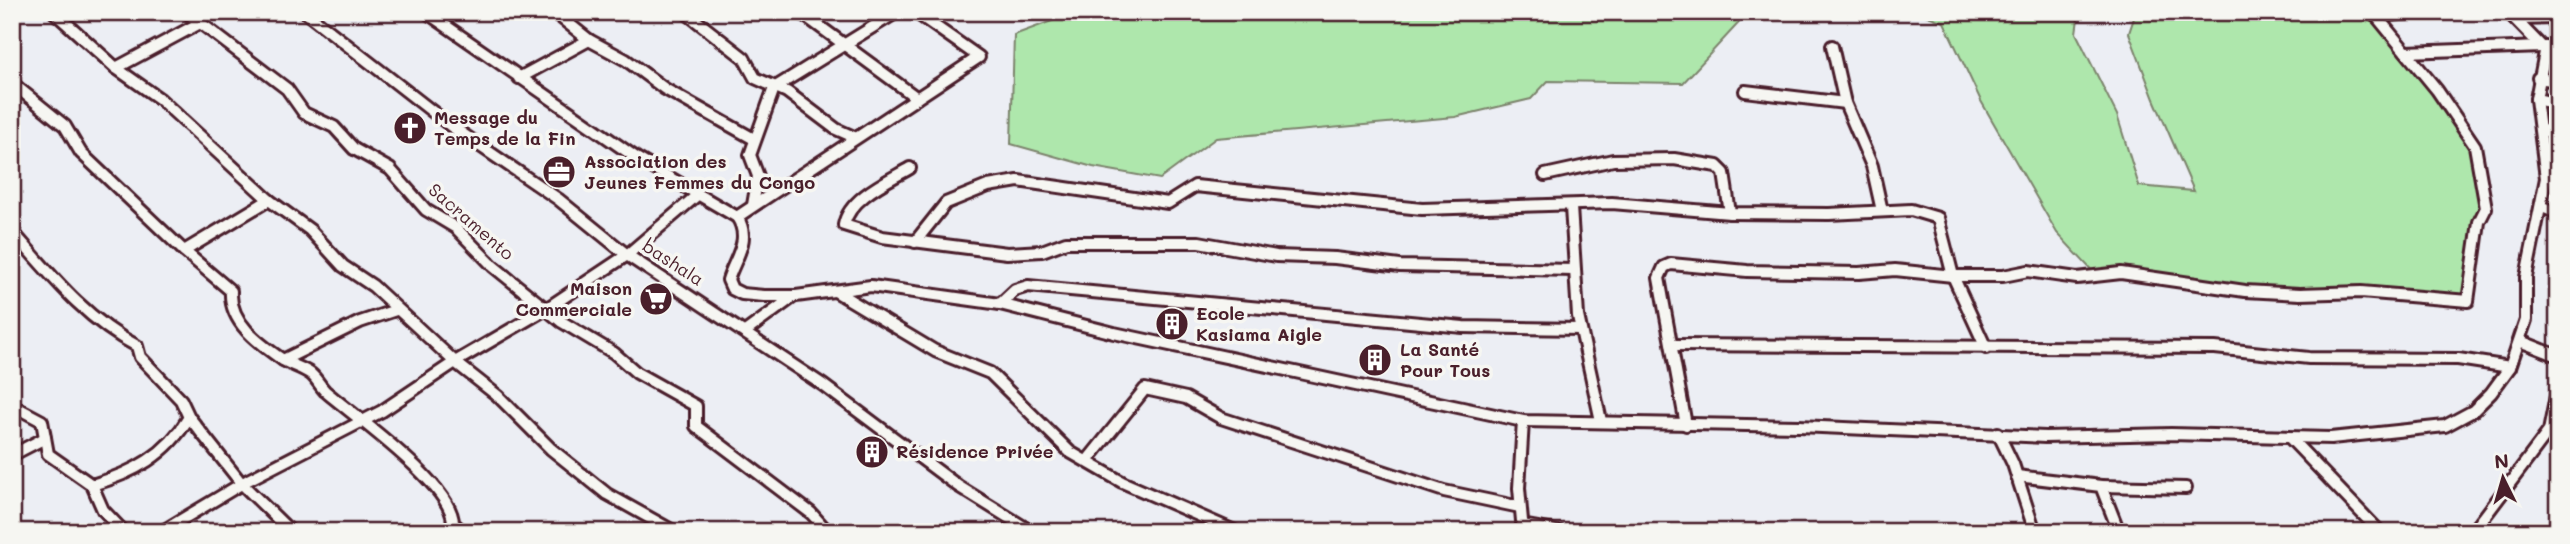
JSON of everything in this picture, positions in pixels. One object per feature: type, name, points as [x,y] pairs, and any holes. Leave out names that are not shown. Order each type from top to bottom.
[{"type":"street","name":"Sacramento","points":[[186,12],[278,82],[304,113],[334,127],[356,150],[390,169],[426,210],[456,228],[494,266],[546,309],[614,353],[637,373],[691,402],[697,407],[696,426],[729,448],[811,513],[828,532]]},
{"type":"street","name":"bashala","points":[[305,12],[451,126],[558,199],[627,255],[823,385],[958,486],[1032,532]]},
{"type":"street","points":[[426,12],[695,197],[737,217],[743,228],[743,246],[729,275],[732,289],[742,294],[796,296],[871,286],[1000,304],[1114,333],[1523,421],[1998,433],[2045,438],[2171,434],[2331,438],[2445,426],[2473,411],[2491,393],[2510,367],[2526,320],[2526,277],[2532,240],[2542,207],[2546,160],[2536,99],[2538,78],[2549,48]]},
{"type":"street","points":[[554,12],[589,40],[626,60],[693,107],[754,139]]},
{"type":"street","points":[[685,12],[744,58],[755,78],[787,92],[836,129],[853,136]]},
{"type":"street","points":[[800,12],[917,98]]},
{"type":"street","points":[[753,205],[758,178],[750,155],[774,88],[897,12]]},
{"type":"street","points":[[737,217],[853,136],[959,73],[979,57],[915,12]]},
{"type":"street","points":[[2374,14],[2426,12]]},
{"type":"street","points":[[58,13],[116,68],[160,99],[269,200],[310,230],[343,266],[373,286],[455,362],[490,389],[541,440],[607,494],[675,532]]},
{"type":"street","points":[[1686,425],[1674,345],[1659,278],[1664,267],[1671,264],[1761,272],[1859,273],[1895,270],[1953,276],[2003,276],[2028,271],[2077,278],[2091,274],[2121,273],[2245,291],[2300,294],[2361,292],[2468,301],[2479,222],[2486,208],[2475,146],[2437,90],[2374,14]]},
{"type":"street","points":[[2512,15],[2549,48]]},
{"type":"street","points":[[2512,15],[2558,18]]},
{"type":"street","points":[[116,68],[200,23]]},
{"type":"street","points":[[519,78],[589,40]]},
{"type":"street","points":[[1832,46],[1845,103],[1872,166],[1882,211]]},
{"type":"street","points":[[2406,52],[2549,48]]},
{"type":"street","points":[[2538,78],[2558,81]]},
{"type":"street","points":[[12,83],[65,126],[81,153],[184,251],[223,282],[231,292],[230,306],[235,319],[283,360],[311,374],[323,389],[365,419],[402,452],[418,475],[443,499],[453,513],[455,529]]},
{"type":"street","points":[[1745,91],[1845,103]]},
{"type":"street","points":[[2536,99],[2558,104]]},
{"type":"street","points":[[2542,130],[2558,134]]},
{"type":"street","points":[[1545,175],[1613,160],[1674,159],[1717,166],[1724,173],[1730,212]]},
{"type":"street","points":[[2546,160],[2558,164]]},
{"type":"street","points":[[910,168],[876,188],[842,222],[882,237],[1015,254],[1042,251],[1066,242],[1199,242],[1276,256],[1335,258],[1400,266],[1573,270]]},
{"type":"street","points":[[915,242],[946,203],[988,186],[1018,181],[1168,203],[1195,186],[1422,209],[1612,203],[1730,212],[1911,210],[1938,218],[1953,276],[1986,348]]},
{"type":"street","points":[[161,532],[242,484],[410,394],[455,362],[546,309],[627,255],[695,197]]},
{"type":"street","points":[[184,251],[269,200]]},
{"type":"street","points":[[1571,206],[1575,246],[1573,270],[1580,329],[1601,421]]},
{"type":"street","points":[[2542,207],[2558,213]]},
{"type":"street","points":[[12,231],[18,246],[110,330],[137,346],[139,357],[181,400],[190,417],[242,484],[288,531]]},
{"type":"street","points":[[1000,304],[1015,289],[1028,286],[1463,327],[1580,329]]},
{"type":"street","points":[[835,291],[935,351],[990,373],[1059,444],[1122,482],[1237,532]]},
{"type":"street","points":[[745,332],[796,296]]},
{"type":"street","points":[[283,360],[360,322],[396,310]]},
{"type":"street","points":[[2520,341],[2558,356]]},
{"type":"street","points":[[1674,345],[2215,348],[2309,358],[2458,359],[2510,367]]},
{"type":"street","points":[[2473,532],[2549,431],[2558,386]]},
{"type":"street","points":[[1087,461],[1145,389],[1186,398],[1239,424],[1456,495],[1520,506]]},
{"type":"street","points":[[12,405],[42,421],[48,454],[92,485],[103,510],[124,532]]},
{"type":"street","points":[[92,485],[135,471],[181,434],[190,417]]},
{"type":"street","points":[[1523,421],[1520,506],[1522,528],[1560,532]]},
{"type":"street","points":[[1998,433],[2017,476],[2035,532]]},
{"type":"street","points":[[12,455],[45,438]]},
{"type":"street","points":[[2290,438],[2380,532]]},
{"type":"street","points":[[2017,476],[2101,486],[2186,488]]},
{"type":"street","points":[[2101,486],[2119,532]]},
{"type":"green space","points":[[1076,12],[1146,12],[1188,20],[1264,20],[1269,12],[1747,14],[1683,83],[1548,81],[1531,99],[1455,117],[1216,138],[1160,179],[1093,167],[1011,144],[1014,35]]},
{"type":"green space","points":[[1917,12],[2079,12],[2076,33],[2117,115],[2139,186],[2194,191],[2129,33],[2136,12],[2371,12],[2436,91],[2466,136],[2476,158],[2481,177],[2482,208],[2467,301],[2230,292],[2114,274],[2098,277],[2057,233],[1981,101],[1944,22]]},
{"type":"place","name":"Message du Temps de la Fin","points":[[410,128]]},
{"type":"place","name":"Association des Jeunes Femmes du Congo","points":[[559,172]]},
{"type":"place","name":"Maison Commerciale","points":[[656,299]]},
{"type":"place","name":"Ecole Kasiama Aigle","points":[[1172,324]]},
{"type":"place","name":"La Santé Pour Tous","points":[[1375,360]]},
{"type":"place","name":"Résidence Privée","points":[[872,452]]}]
